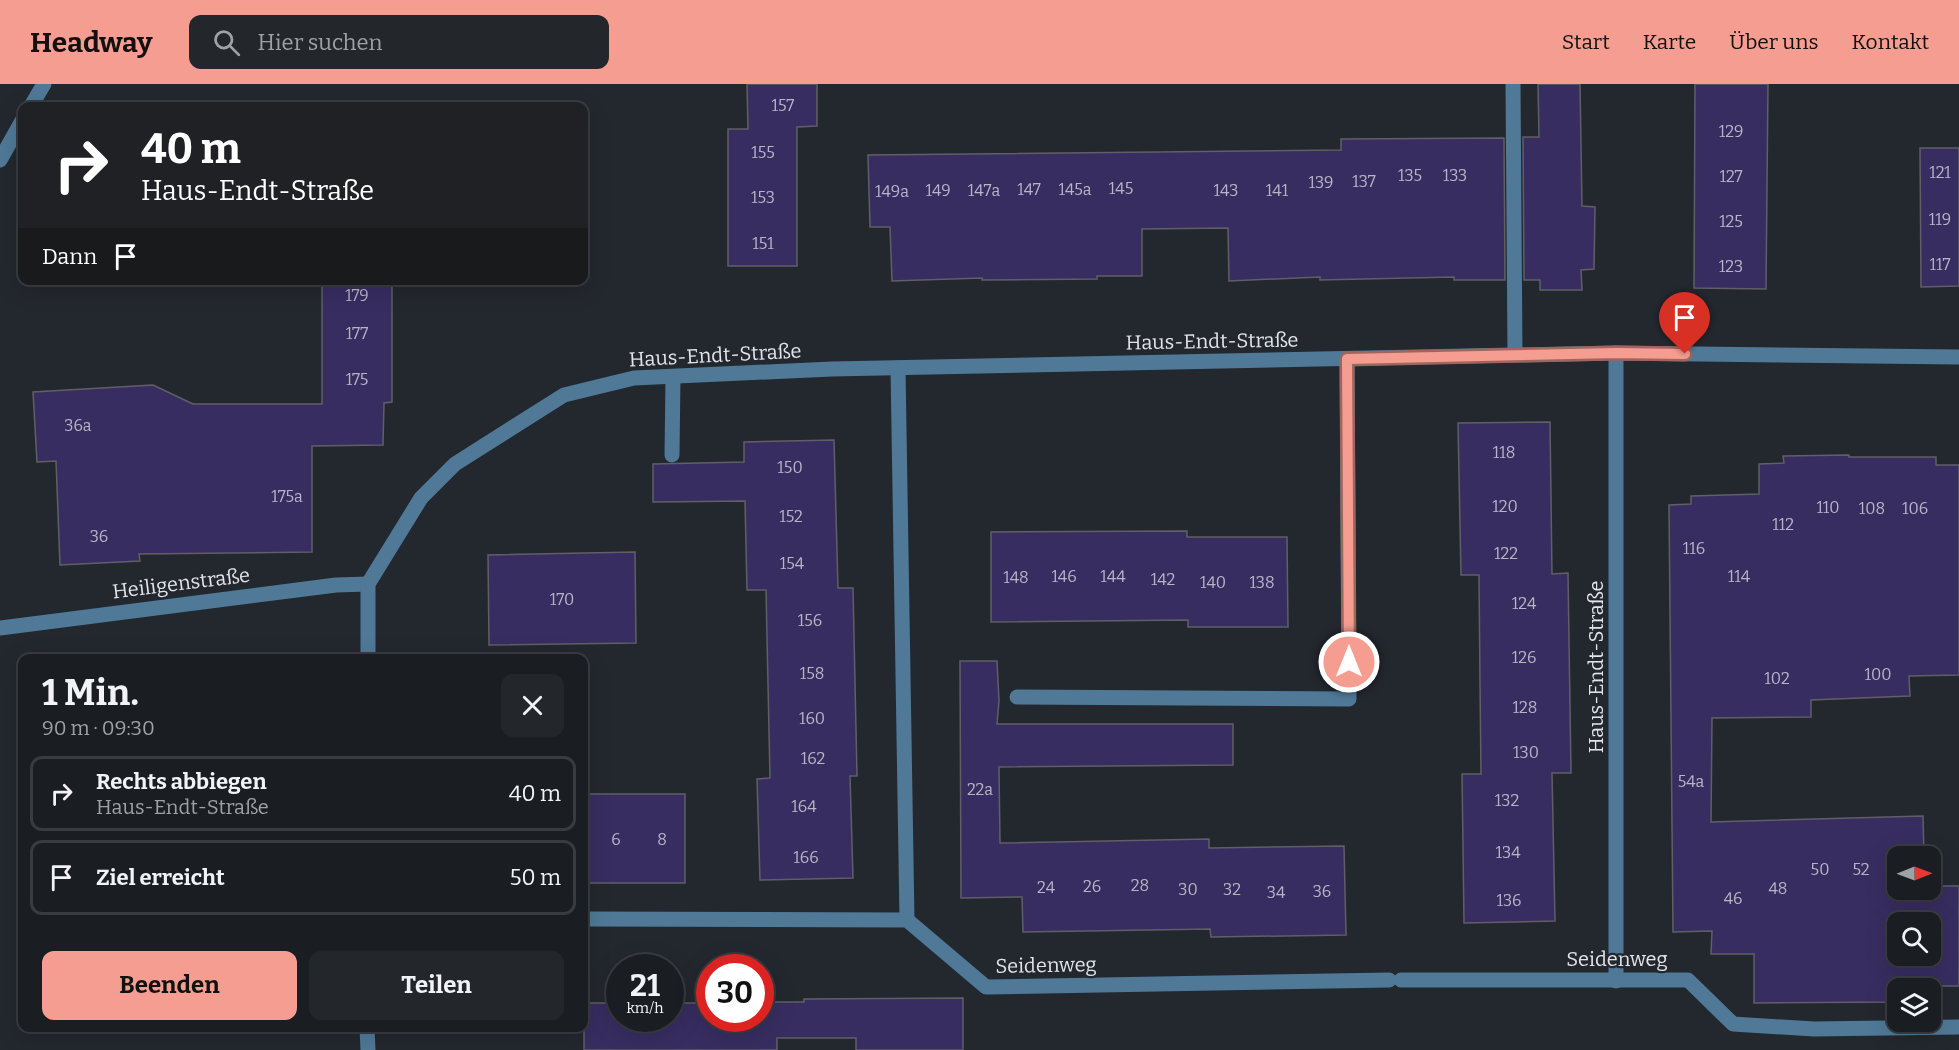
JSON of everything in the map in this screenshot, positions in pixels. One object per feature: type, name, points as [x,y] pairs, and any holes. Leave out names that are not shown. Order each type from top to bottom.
[{"type":"street","points":[[33,102],[44,84]]},
{"type":"street","points":[[1513,84],[1515,356]]},
{"type":"street","points":[[0,160],[18,128]]},
{"type":"street","name":"Haus-Endt-Straße","points":[[1616,353],[1616,981]]},
{"type":"street","name":"Haus-Endt-Straße","points":[[368,584],[421,498],[455,464],[564,394],[634,378],[898,368],[1616,353],[1959,357]]},
{"type":"street","points":[[1017,697],[1349,699],[1347,359]]},
{"type":"street","points":[[588,919],[906,920],[898,368]]},
{"type":"street","points":[[672,455],[673,376]]},
{"type":"street","points":[[368,584],[368,654]]},
{"type":"street","name":"Heiligenstraße","points":[[0,628],[336,585],[368,584]]},
{"type":"street","name":"Seidenweg","points":[[906,920],[986,987],[1395,980],[1688,980],[1733,1024],[1814,1029],[1959,1027]]},
{"type":"street","points":[[367,1032],[368,1050]]},
{"type":"building","points":[[747,84],[817,84],[817,126],[797,127],[797,266],[728,266],[728,129],[748,129]]},
{"type":"building","points":[[1538,84],[1580,84],[1582,206],[1595,207],[1594,269],[1581,270],[1582,290],[1540,290],[1540,280],[1524,280],[1523,137],[1539,137]]},
{"type":"building","points":[[1695,84],[1768,84],[1766,289],[1694,288]]},
{"type":"building","points":[[1504,138],[1505,280],[1454,280],[1454,277],[1320,280],[1320,277],[1229,281],[1228,228],[1142,229],[1142,276],[1097,276],[1097,279],[982,280],[982,278],[892,281],[890,227],[870,227],[868,155],[1341,150],[1341,139]]},
{"type":"building","points":[[1920,148],[1959,148],[1959,286],[1921,287]]},
{"type":"building","points":[[322,285],[392,285],[392,402],[384,403],[383,445],[312,446],[312,552],[139,554],[140,561],[60,565],[56,461],[37,462],[33,392],[153,385],[193,404],[322,404]]},
{"type":"building","points":[[1550,422],[1552,574],[1568,573],[1571,773],[1552,773],[1555,921],[1464,923],[1462,774],[1481,774],[1479,575],[1461,575],[1458,423]]},
{"type":"building","points":[[834,440],[838,588],[853,588],[857,776],[850,776],[853,878],[760,880],[757,779],[770,778],[766,590],[747,590],[745,501],[653,502],[653,464],[744,462],[744,442]]},
{"type":"building","points":[[1849,455],[1849,457],[1936,457],[1936,465],[1959,465],[1959,675],[1909,676],[1910,696],[1811,700],[1811,717],[1712,718],[1711,822],[1923,816],[1924,846],[1887,846],[1887,900],[1941,900],[1941,886],[1959,886],[1959,986],[1941,986],[1941,978],[1887,978],[1887,1002],[1754,1003],[1754,954],[1711,954],[1712,931],[1673,932],[1669,505],[1691,504],[1691,496],[1759,494],[1759,464],[1784,463],[1783,456]]},
{"type":"building","points":[[1187,531],[1187,537],[1287,537],[1288,627],[1188,627],[1188,620],[991,622],[991,532]]},
{"type":"building","points":[[635,552],[636,643],[489,645],[488,555]]},
{"type":"building","points":[[960,661],[997,661],[999,701],[997,724],[1233,724],[1233,765],[999,767],[1000,843],[1209,839],[1209,848],[1344,846],[1346,935],[1211,937],[1210,929],[1023,932],[1022,897],[961,898]]},
{"type":"building","points":[[588,794],[685,794],[685,883],[588,883]]},
{"type":"building","points":[[963,998],[963,1050],[856,1050],[856,1038],[777,1038],[777,1050],[584,1050],[584,1032],[588,1032],[588,1003],[606,1003],[606,1032],[684,1032],[684,1003],[696,1003],[696,1032],[774,1032],[774,1002],[804,1002],[804,999]]},
{"type":"route","points":[[1349,662],[1347,359],[1616,353],[1685,354]]}]
